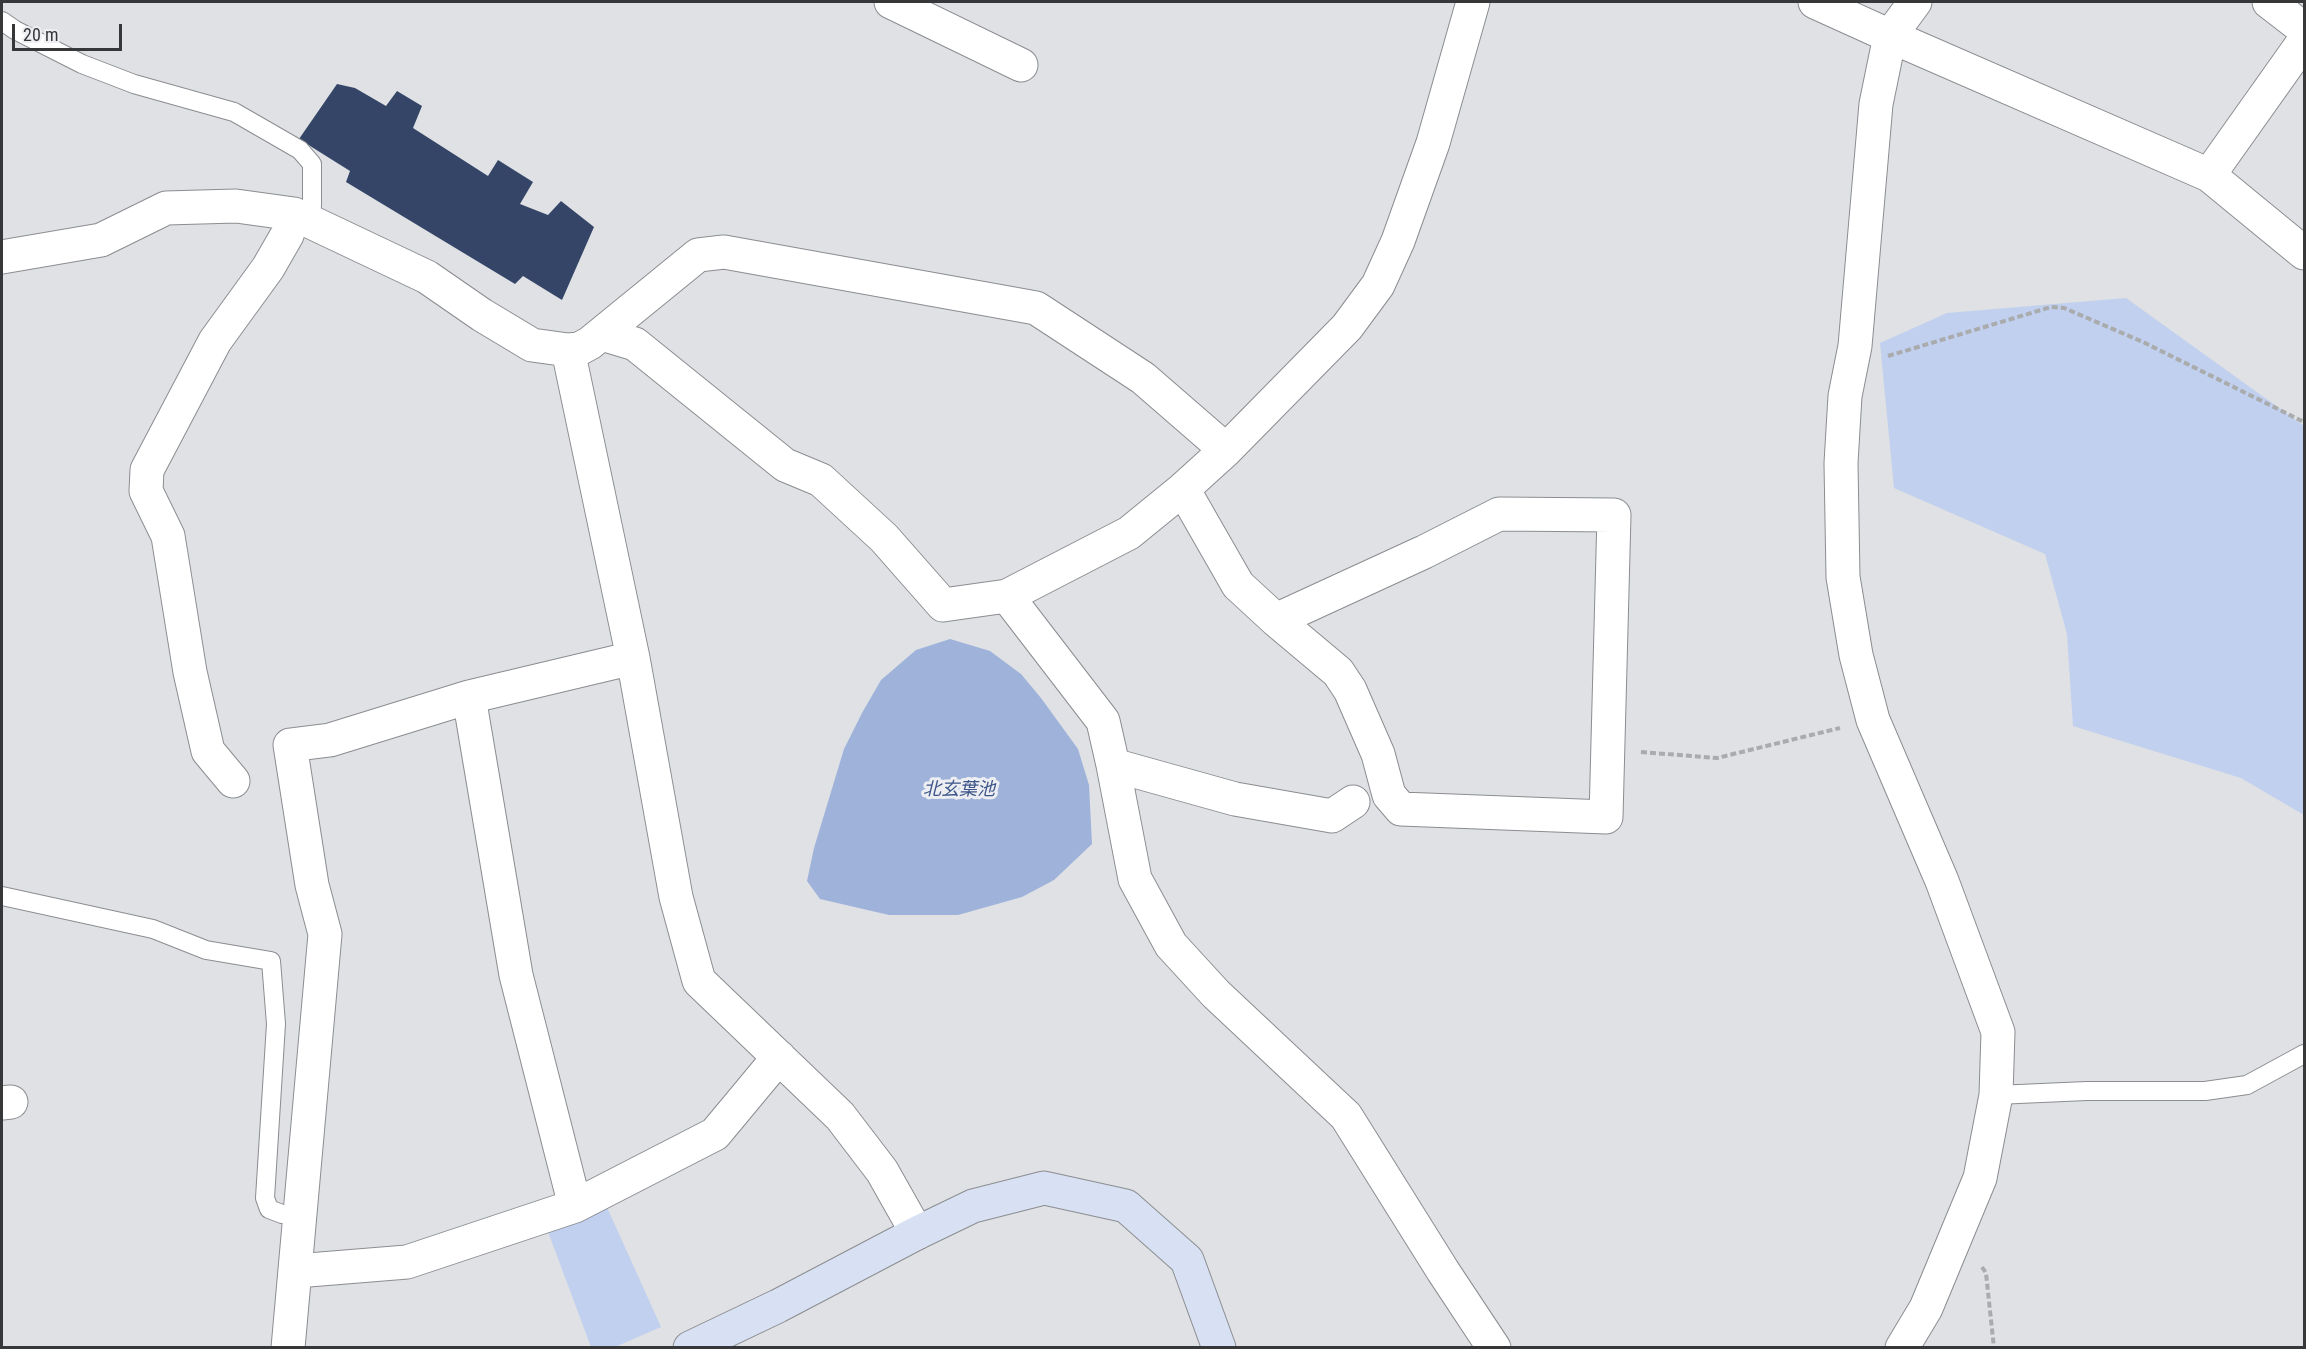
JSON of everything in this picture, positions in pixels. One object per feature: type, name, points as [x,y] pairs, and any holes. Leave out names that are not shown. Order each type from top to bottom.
[{"type":"street","points":[[891,2],[1021,65]]},
{"type":"street","points":[[602,334],[635,344],[785,465],[821,480],[884,538],[943,605],[1007,596],[1129,533],[1226,450],[1347,327],[1378,285],[1398,241],[1433,143],[1473,2]]},
{"type":"street","points":[[1815,2],[2209,176],[2304,253]]},
{"type":"street","points":[[1902,1347],[1926,1308],[1980,1178],[1996,1095],[1998,1032],[1942,881],[1873,720],[1856,655],[1843,577],[1842,463],[1845,396],[1852,359],[1876,104],[1890,36],[1915,2]]},
{"type":"street","points":[[2269,2],[2304,28]]},
{"type":"street","points":[[2209,176],[2304,41]]},
{"type":"street","points":[[2,257],[101,240],[166,207],[236,206],[300,216],[428,277],[482,315],[532,345],[568,350],[579,349],[602,334],[698,255],[724,252],[1036,308],[1143,378],[1226,450]]},
{"type":"street","points":[[233,781],[208,751],[190,672],[168,536],[146,491],[147,470],[215,341],[268,268],[300,216]]},
{"type":"street","points":[[568,350],[633,658],[676,897],[699,981],[840,1116],[882,1171],[917,1233]]},
{"type":"street","points":[[1183,489],[1238,585],[1276,620],[1338,672],[1350,690],[1378,754],[1389,795],[1401,809],[1606,817],[1614,515],[1499,513],[1424,552],[1276,620]]},
{"type":"street","points":[[1007,596],[1102,721],[1113,765],[1134,879],[1171,945],[1216,994],[1346,1116],[1443,1271],[1494,1347]]},
{"type":"street","points":[[288,1347],[325,934],[312,885],[290,746],[330,740],[469,697],[633,658]]},
{"type":"street","points":[[469,697],[516,975],[575,1206]]},
{"type":"street","points":[[1113,765],[1236,799],[1332,816],[1353,802]]},
{"type":"street","points":[[296,1271],[407,1262],[575,1206],[715,1134],[779,1057]]},
{"type":"street","points":[[690,1347],[778,1306],[973,1206],[1044,1188],[1126,1206],[1187,1260],[1219,1347]]},
{"type":"lane","points":[[2,21],[82,64],[134,84],[234,112],[300,150],[312,164],[312,206],[300,216]]},
{"type":"lane","points":[[2,896],[153,929],[206,950],[272,961],[276,1024],[265,1198],[269,1209],[282,1214],[301,1216]]},
{"type":"lane","points":[[1996,1095],[2087,1091],[2205,1091],[2247,1085],[2304,1054]]},
{"type":"path","points":[[1852,359],[1871,361],[2051,307],[2064,308],[2143,342],[2304,422]]},
{"type":"path","points":[[1608,750],[1717,758],[1873,720]]},
{"type":"path","points":[[1957,1233],[1986,1273],[1994,1347]]},
{"type":"shaded area","points":[[2126,298],[2304,426],[2304,815],[2241,778],[2073,726],[2067,634],[2045,554],[1894,488],[1880,343],[1947,313]]},
{"type":"shaded area","points":[[601,1194],[661,1327],[615,1347],[591,1347],[544,1221]]},
{"type":"water","name":"北玄葉池","points":[[950,639],[990,651],[1021,674],[1078,749],[1089,785],[1092,844],[1054,880],[1022,897],[958,915],[889,915],[820,899],[807,881],[814,848],[844,749],[862,713],[881,680],[916,650]]},
{"type":"building","points":[[337,84],[355,88],[386,106],[397,91],[422,106],[413,128],[488,176],[498,160],[533,182],[520,204],[548,215],[561,201],[594,227],[562,300],[523,276],[515,284],[346,182],[350,171],[299,139]]}]
